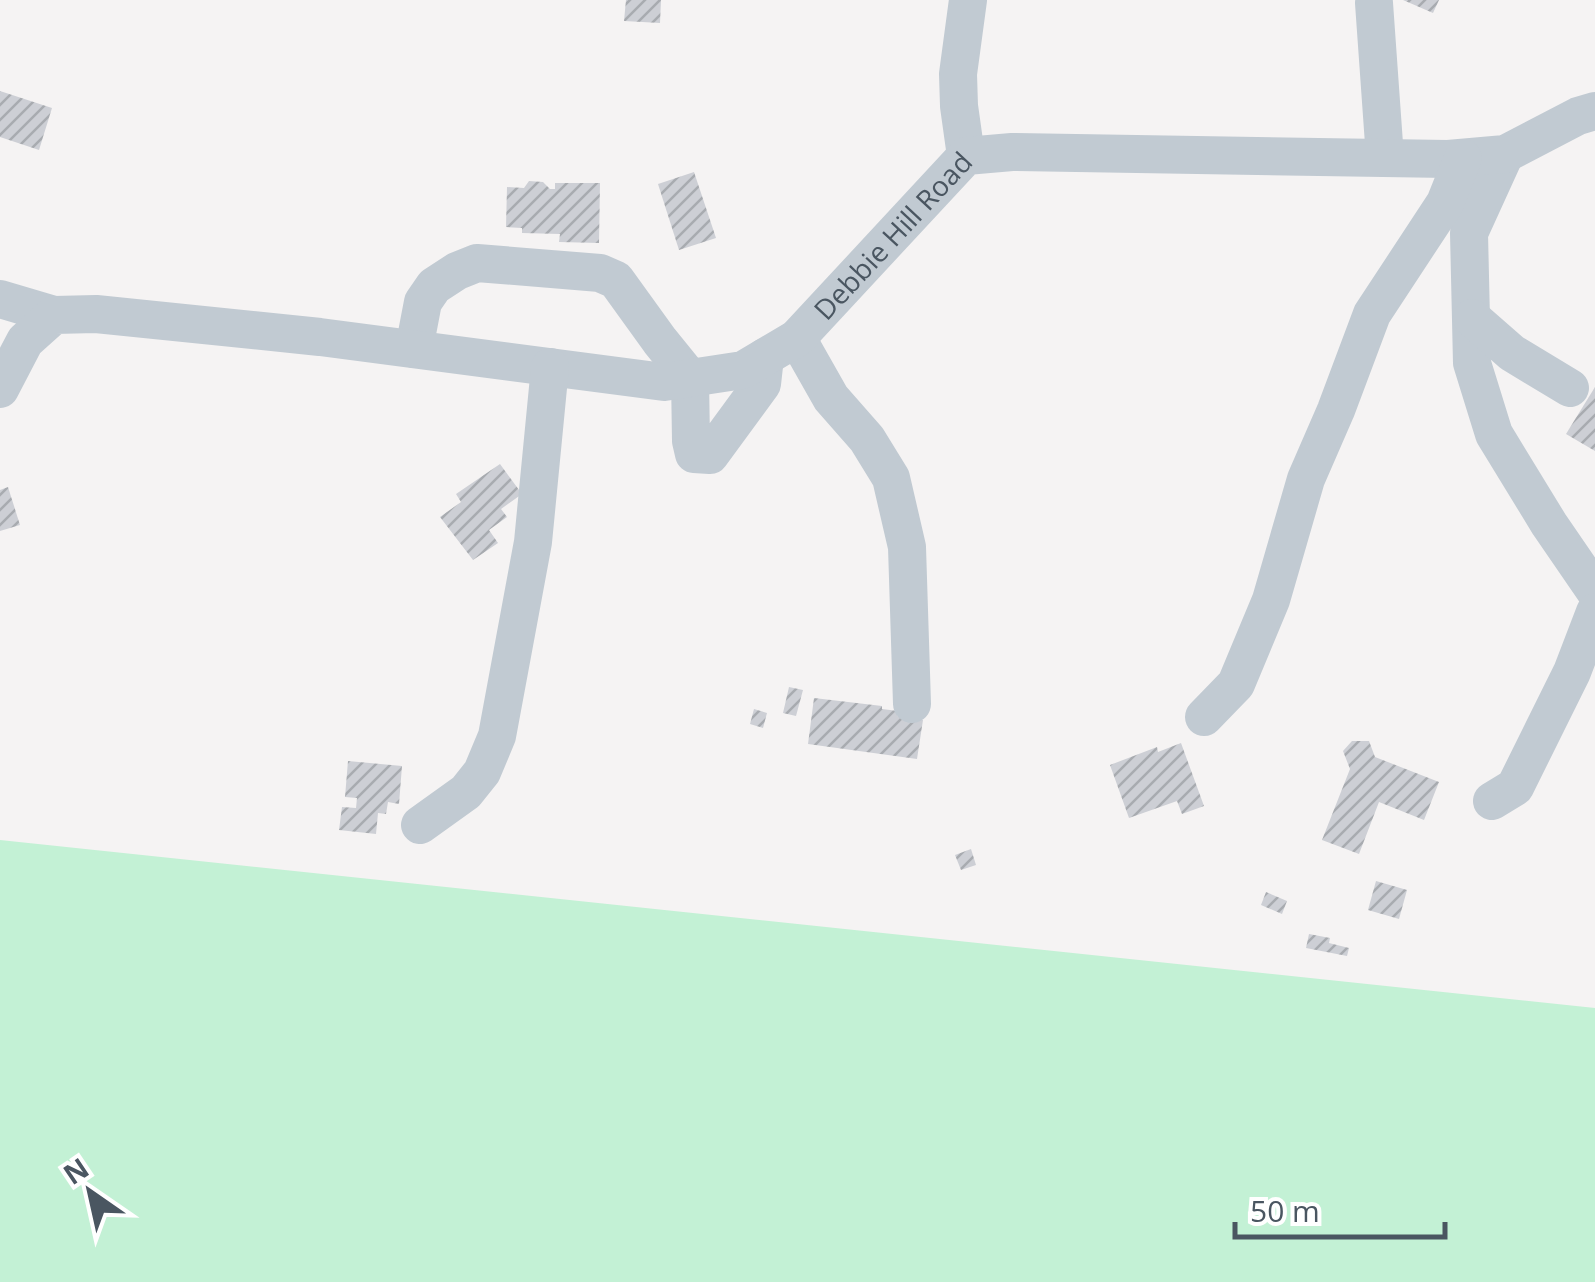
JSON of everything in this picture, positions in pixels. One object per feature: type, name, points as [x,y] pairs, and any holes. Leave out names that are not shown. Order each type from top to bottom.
[{"type":"street","points":[[966,156],[958,74],[968,0]]},
{"type":"street","points":[[1374,3],[1385,158]]},
{"type":"street","name":"Debbie Hill Road","points":[[0,300],[54,314],[96,314],[320,337],[664,382],[743,370],[781,348],[966,156],[1012,152],[1463,158],[1505,154],[1578,116],[1595,112]]},
{"type":"street","points":[[1505,154],[1469,233],[1472,363],[1494,434],[1595,590]]},
{"type":"street","points":[[1204,717],[1236,684],[1270,600],[1306,479],[1372,314],[1445,203],[1463,158]]},
{"type":"street","points":[[414,349],[423,302],[434,286],[456,271],[477,263],[600,272],[616,280],[690,378],[694,454],[710,455],[762,384],[781,348],[867,440],[891,478],[906,547],[912,704]]},
{"type":"street","points":[[0,389],[25,341],[54,314]]},
{"type":"street","points":[[1472,318],[1512,353],[1570,388]]},
{"type":"street","points":[[420,825],[466,792],[482,772],[497,736],[533,542],[550,367]]},
{"type":"street","points":[[1492,801],[1515,787],[1572,672],[1595,612]]},
{"type":"green space","points":[[0,840],[1595,1008],[1595,1282],[0,1282]]},
{"type":"building","points":[[626,0],[661,0],[660,23],[624,21]]},
{"type":"building","points":[[1403,0],[1439,0],[1433,13]]},
{"type":"building","points":[[0,91],[52,108],[39,150],[0,137]]},
{"type":"building","points":[[694,172],[716,238],[679,250],[658,184]]},
{"type":"building","points":[[529,181],[543,182],[550,189],[555,189],[555,183],[600,183],[599,243],[559,242],[560,234],[522,233],[522,228],[506,227],[507,187],[524,188]]},
{"type":"building","points":[[1595,387],[1595,451],[1566,434]]},
{"type":"building","points":[[500,464],[522,494],[501,509],[507,517],[489,530],[498,543],[473,560],[440,517],[461,502],[456,494]]},
{"type":"building","points":[[8,487],[20,525],[0,531],[0,490]]},
{"type":"building","points":[[789,687],[803,690],[796,716],[783,713]]},
{"type":"building","points":[[814,698],[882,706],[898,711],[897,716],[923,720],[917,759],[808,744]]},
{"type":"building","points":[[754,709],[767,713],[763,728],[750,724]]},
{"type":"building","points":[[1352,741],[1369,741],[1375,757],[1439,782],[1424,820],[1379,802],[1359,854],[1322,840],[1350,769],[1343,751]]},
{"type":"building","points":[[1181,743],[1204,806],[1182,814],[1177,801],[1129,818],[1110,765],[1157,747],[1158,752]]},
{"type":"building","points":[[348,761],[402,766],[399,804],[388,802],[386,814],[378,813],[376,834],[339,830],[342,807],[356,808],[357,798],[345,797]]},
{"type":"building","points":[[971,849],[976,865],[961,870],[955,855]]},
{"type":"building","points":[[1376,881],[1407,890],[1399,919],[1368,910]]},
{"type":"building","points":[[1266,892],[1287,901],[1282,914],[1261,905]]},
{"type":"building","points":[[1309,934],[1330,938],[1329,943],[1349,948],[1347,956],[1306,948]]}]
